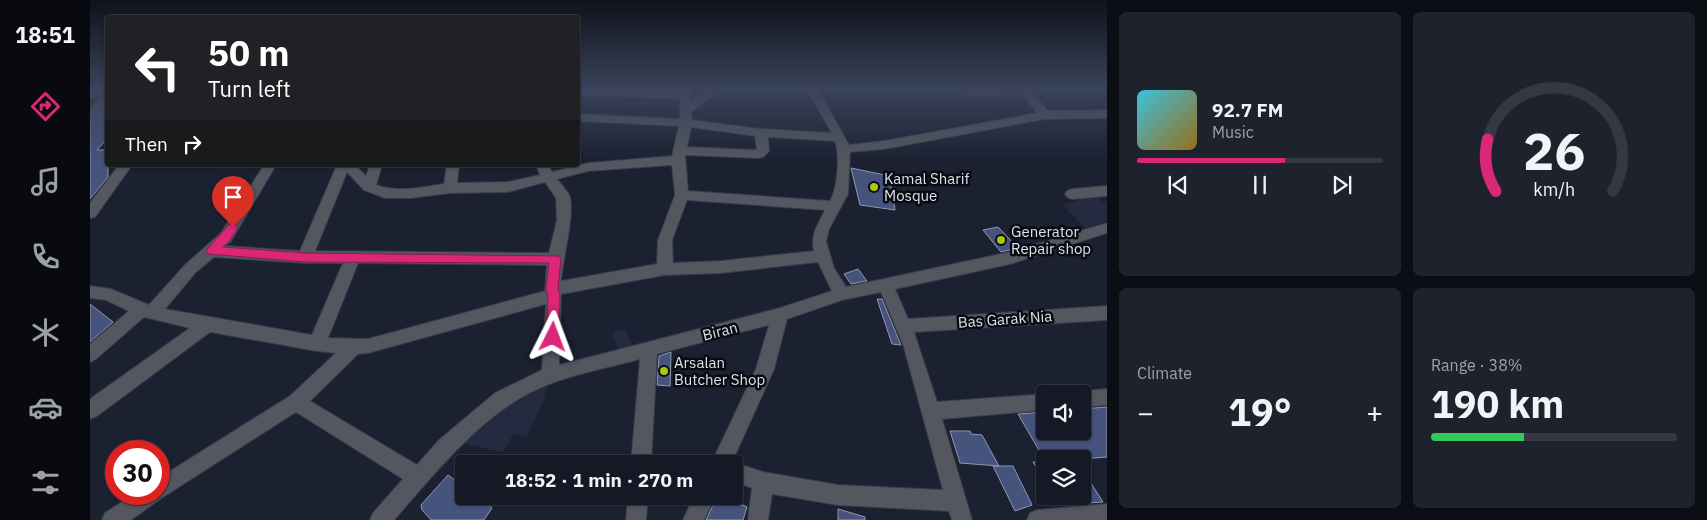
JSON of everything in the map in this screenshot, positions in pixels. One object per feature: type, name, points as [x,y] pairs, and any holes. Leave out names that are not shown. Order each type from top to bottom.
[{"type":"street","points":[[665,269],[665,240],[682,195],[679,156],[685,112]]},
{"type":"street","points":[[685,117],[690,112]]},
{"type":"street","points":[[825,112],[842,143],[841,194],[822,229],[819,241],[822,256],[842,294]]},
{"type":"street","points":[[580,117],[685,117],[761,133],[842,143],[884,145],[1044,115],[1107,114]]},
{"type":"street","points":[[349,167],[369,187],[384,193],[410,193],[450,188],[508,187],[545,171],[679,156],[759,154],[763,151],[761,133]]},
{"type":"street","points":[[90,214],[125,167]]},
{"type":"street","points":[[90,354],[148,310],[226,237],[269,167]]},
{"type":"street","points":[[305,257],[342,167]]},
{"type":"street","points":[[369,187],[375,167]]},
{"type":"street","points":[[450,188],[453,167]]},
{"type":"street","points":[[545,171],[563,197],[564,220],[555,259],[550,375]]},
{"type":"street","points":[[1072,194],[1107,191]]},
{"type":"street","points":[[682,195],[835,206]]},
{"type":"street","name":"Biran","points":[[380,520],[446,447],[501,399],[550,375],[780,315],[842,294],[1010,258],[1107,228]]},
{"type":"street","points":[[212,251],[305,257],[555,259]]},
{"type":"street","points":[[90,292],[99,291],[148,310],[210,323],[317,344],[354,347],[368,346],[553,292],[665,269],[721,267],[822,256]]},
{"type":"street","points":[[317,344],[353,258]]},
{"type":"street","points":[[743,475],[763,482],[838,495],[959,511],[911,344],[886,285]]},
{"type":"street","name":"Bas Garak Nia","points":[[903,326],[1107,312]]},
{"type":"street","points":[[725,455],[765,369],[780,315]]},
{"type":"street","points":[[90,410],[210,323]]},
{"type":"street","points":[[170,483],[296,402],[354,347]]},
{"type":"street","points":[[641,455],[650,348]]},
{"type":"street","points":[[1091,398],[1107,397]]},
{"type":"street","points":[[296,402],[418,477]]},
{"type":"street","points":[[930,411],[1036,403]]},
{"type":"street","points":[[758,520],[763,482]]},
{"type":"street","points":[[112,520],[135,505]]},
{"type":"street","points":[[636,520],[637,505]]},
{"type":"street","points":[[693,520],[700,505]]},
{"type":"street","points":[[1037,520],[1107,514]]},
{"type":"shaded area","points":[[1095,195],[1103,202],[1107,201],[1107,221],[1085,228],[1062,205]]},
{"type":"shaded area","points":[[626,329],[633,348],[619,352],[612,332]]},
{"type":"shaded area","points":[[543,386],[547,386],[544,399],[527,437],[514,433],[503,452],[463,443],[502,411]]},
{"type":"building","points":[[101,112],[105,112],[105,141],[97,150],[105,150],[105,167],[108,167],[108,177],[90,199],[90,120]]},
{"type":"building","name":"Kamal Sharif Mosque","points":[[851,168],[890,176],[895,210],[860,205]]},
{"type":"building","name":"Generator Repair shop","points":[[998,227],[1018,248],[1001,252],[983,230]]},
{"type":"building","points":[[858,269],[867,281],[851,284],[844,274]]},
{"type":"building","points":[[877,299],[882,299],[901,345],[892,344]]},
{"type":"building","points":[[90,304],[113,322],[90,342]]},
{"type":"building","name":"Arsalan Butcher Shop","points":[[671,352],[670,386],[657,385],[659,356]]},
{"type":"building","points":[[1107,407],[1107,457],[1091,458],[1091,450],[1039,450],[1018,414],[1036,413],[1036,440],[1091,440],[1091,408]]},
{"type":"building","points":[[950,431],[970,431],[971,434],[982,435],[999,466],[960,463]]},
{"type":"building","points":[[993,466],[1013,466],[1032,505],[1015,511]]},
{"type":"building","points":[[448,475],[455,480],[455,505],[488,505],[492,508],[484,520],[431,520],[422,510],[421,505]]},
{"type":"building","points":[[1091,483],[1103,502],[1091,503]]},
{"type":"building","points":[[713,505],[742,505],[747,507],[743,520],[706,520]]},
{"type":"building","points":[[838,509],[865,517],[865,520],[838,520]]},
{"type":"place","name":"Kamal Sharif Mosque","points":[[874,187]]},
{"type":"place","name":"Generator Repair shop","points":[[1001,240]]},
{"type":"place","name":"Arsalan Butcher Shop","points":[[664,371]]},
{"type":"route","points":[[233,227],[212,251],[305,257],[555,259],[552,289],[554,295],[553,337]]}]
